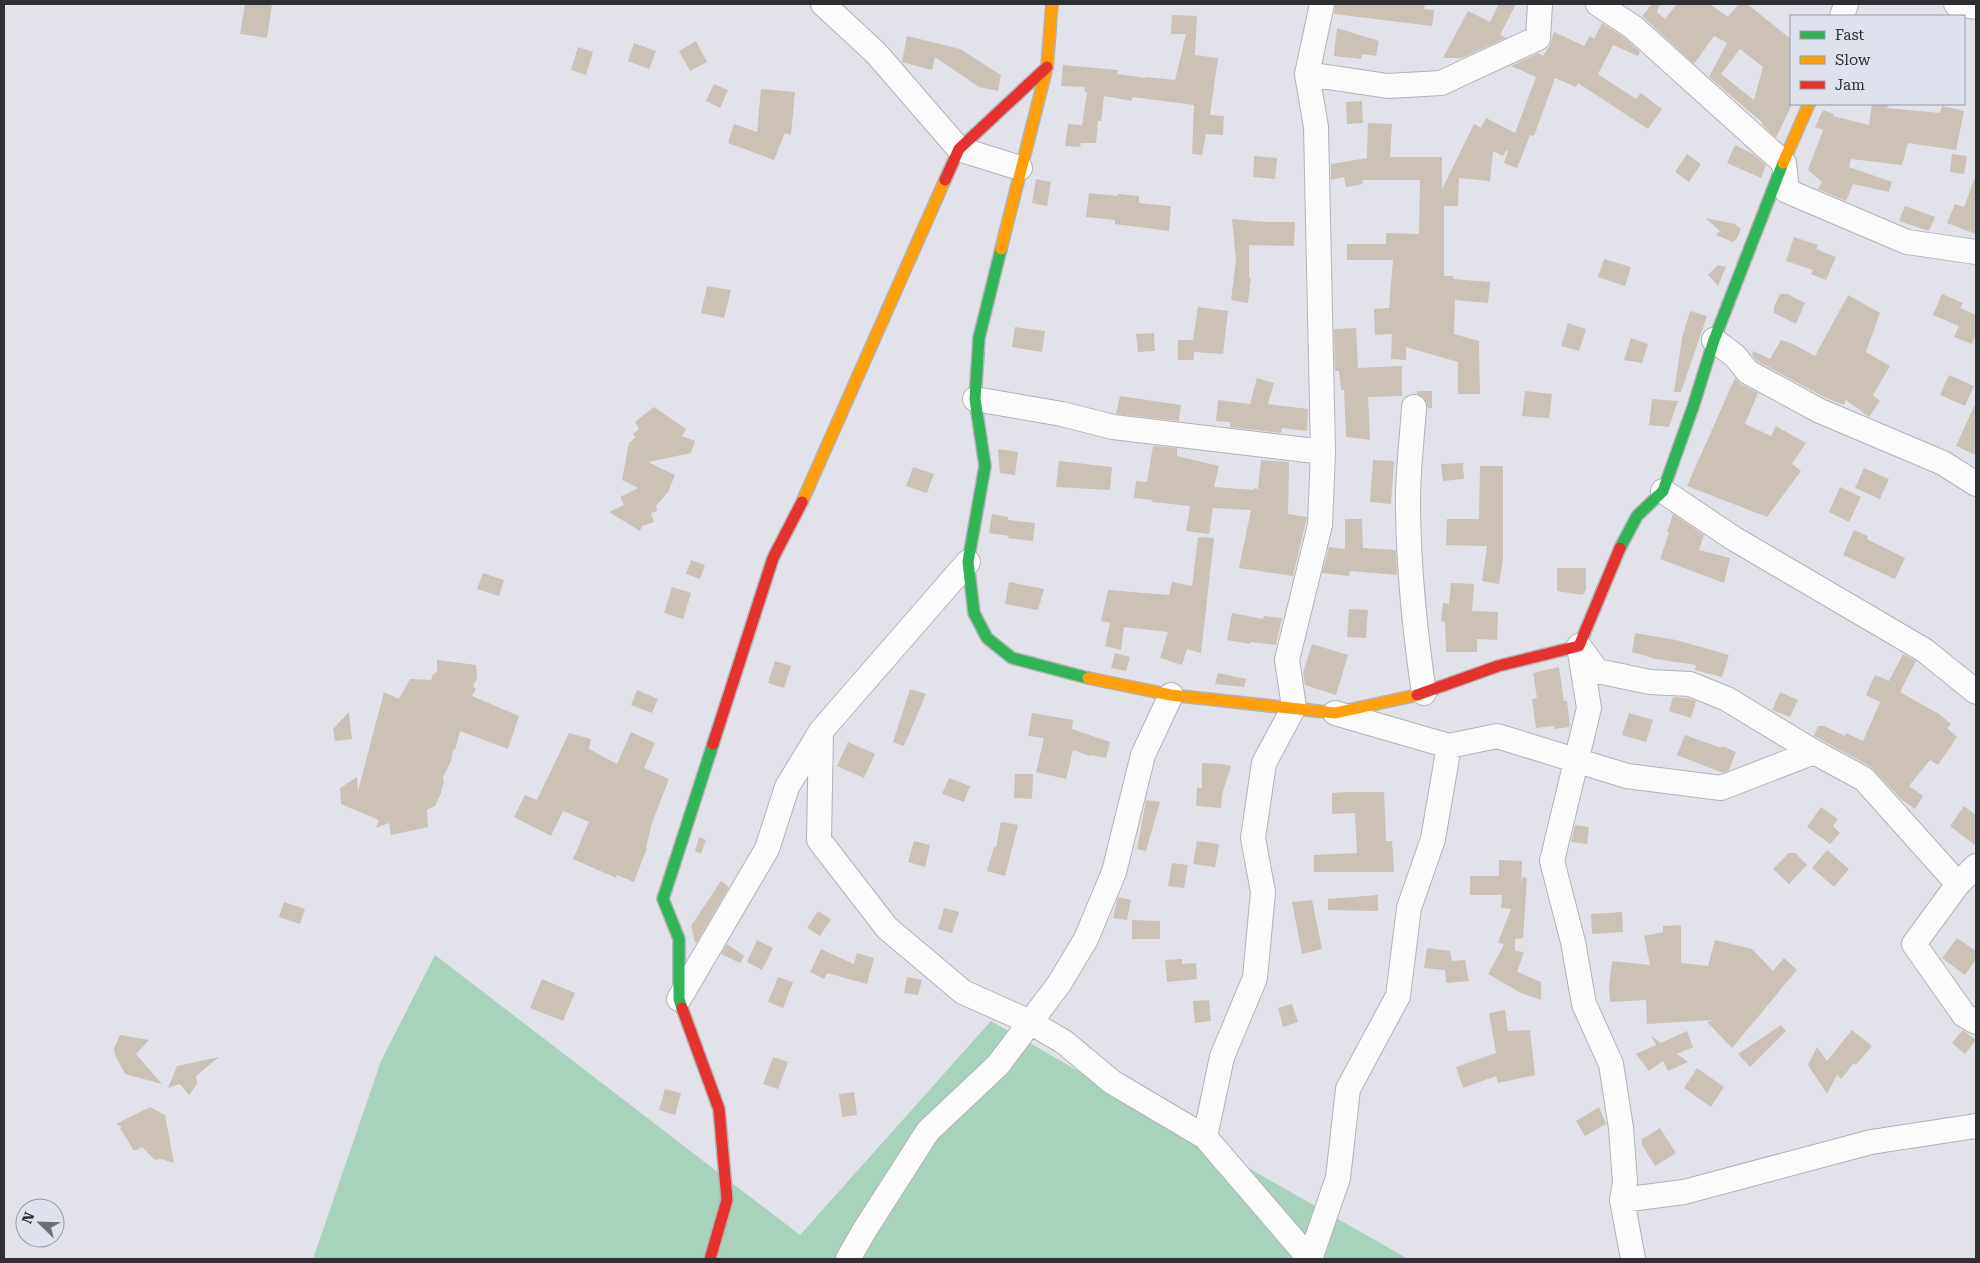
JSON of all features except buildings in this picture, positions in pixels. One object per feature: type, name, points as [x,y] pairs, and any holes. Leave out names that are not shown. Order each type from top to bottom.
[{"type":"street","points":[[824,4],[876,53],[959,149],[1020,168]]},
{"type":"street","points":[[1052,4],[1047,67],[1020,168],[979,338],[976,399],[985,466],[968,562],[974,613],[987,638],[1012,658],[1108,683],[1171,695],[1335,712],[1449,746],[1497,736],[1627,776],[1721,788],[1814,752]]},
{"type":"street","points":[[1205,1137],[1222,1057],[1255,978],[1263,892],[1253,838],[1264,763],[1294,708],[1287,660],[1320,525],[1323,452],[1316,127],[1307,74],[1322,4]]},
{"type":"street","points":[[1307,74],[1388,86],[1441,83],[1538,38],[1540,4]]},
{"type":"street","points":[[1598,4],[1633,27],[1784,163],[1787,191],[1907,242],[1976,252]]},
{"type":"street","points":[[1956,4],[1976,7]]},
{"type":"street","points":[[710,1259],[727,1200],[719,1110],[679,999],[679,939],[663,899],[773,558],[795,518],[959,149],[1047,67]]},
{"type":"street","points":[[1634,1259],[1622,1200],[1625,1182],[1623,1146],[1611,1064],[1584,1004],[1573,942],[1552,861],[1589,708],[1580,646],[1619,550],[1637,516],[1664,491],[1714,340],[1795,133],[1809,105]]},
{"type":"street","points":[[1714,340],[1735,356],[1748,372],[1820,411],[1943,463],[1976,484]]},
{"type":"street","points":[[976,399],[1062,414],[1113,428],[1323,452]]},
{"type":"street","points":[[1414,407],[1408,517],[1410,580],[1416,645],[1424,694]]},
{"type":"street","points":[[1664,491],[1733,538],[1924,650],[1976,692]]},
{"type":"street","points":[[679,999],[767,849],[787,787],[821,731],[968,562]]},
{"type":"street","points":[[1335,712],[1424,694],[1498,666],[1580,646]]},
{"type":"street","points":[[1580,646],[1597,672],[1650,682],[1690,684],[1727,699],[1814,752],[1864,779],[1958,884]]},
{"type":"street","points":[[848,1259],[928,1131],[998,1065],[1059,984],[1086,939],[1114,872],[1143,755],[1171,695]]},
{"type":"street","points":[[821,731],[819,840],[887,928],[962,992],[1030,1022],[1064,1042],[1112,1082],[1205,1137],[1310,1259]]},
{"type":"street","points":[[1310,1259],[1338,1178],[1348,1089],[1398,996],[1409,908],[1433,840],[1449,746]]},
{"type":"street","points":[[1976,866],[1958,884],[1914,944],[1964,1015],[1976,1022]]},
{"type":"street","points":[[1622,1200],[1684,1192],[1871,1142],[1976,1126]]},
{"type":"green space","points":[[435,955],[800,1235],[991,1021],[1408,1259],[313,1259],[381,1061]]},
{"type":"traffic: fast","points":[[1620,548],[1637,516],[1663,491],[1693,407],[1714,340],[1783,163]]},
{"type":"traffic: fast","points":[[1001,249],[979,338],[975,399],[985,466],[968,562],[974,613],[987,638],[1012,658],[1088,678]]},
{"type":"traffic: fast","points":[[682,1008],[679,999],[679,939],[663,899],[713,744]]},
{"type":"traffic: slow","points":[[1001,249],[1047,67],[1052,4]]},
{"type":"traffic: slow","points":[[1783,163],[1809,105]]},
{"type":"traffic: slow","points":[[802,502],[945,180]]},
{"type":"traffic: slow","points":[[1088,678],[1171,695],[1335,713],[1417,695]]},
{"type":"traffic: jam","points":[[945,180],[959,149],[1047,67]]},
{"type":"traffic: jam","points":[[713,744],[773,558],[802,502]]},
{"type":"traffic: jam","points":[[1417,695],[1498,666],[1579,646],[1620,548]]},
{"type":"traffic: jam","points":[[682,1008],[719,1109],[727,1200],[710,1259]]}]
